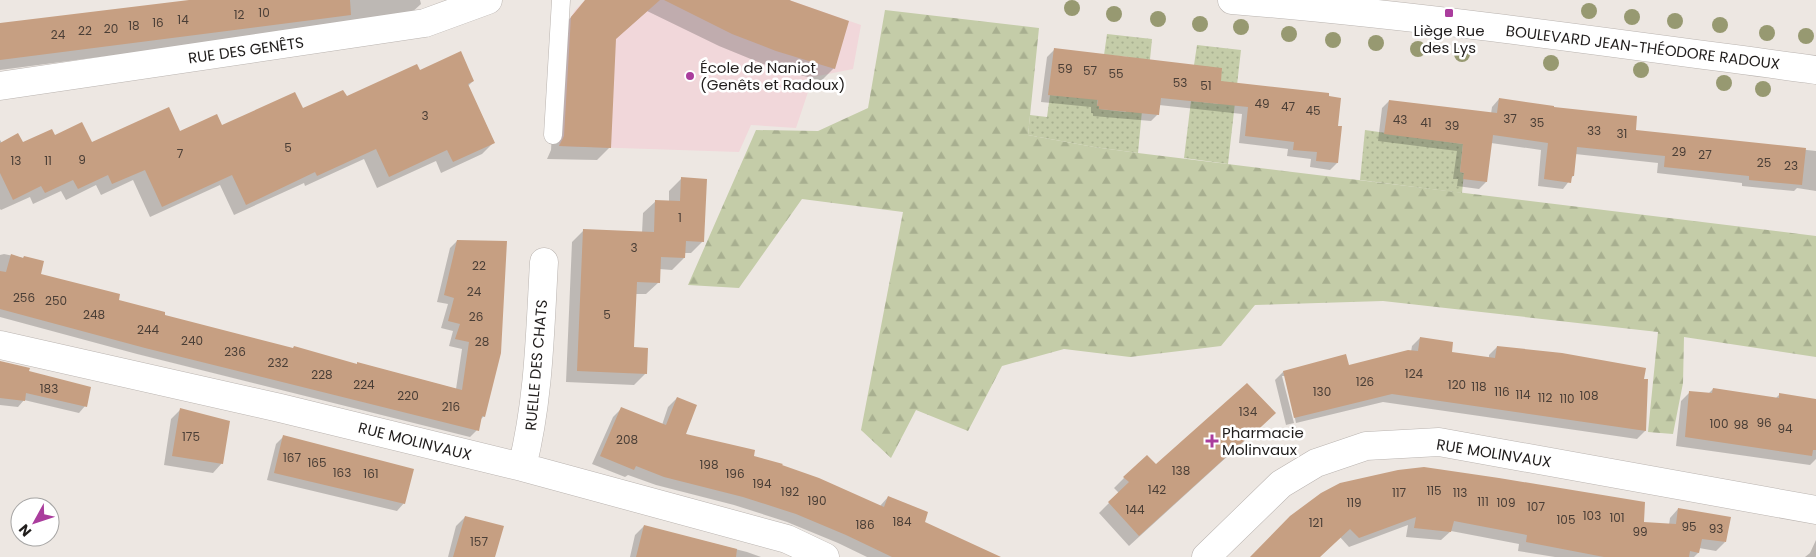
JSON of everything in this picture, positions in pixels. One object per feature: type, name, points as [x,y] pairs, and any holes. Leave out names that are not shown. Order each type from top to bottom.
[{"type":"street","name":"RUE DES GENÊTS","points":[[0,86],[425,24],[488,0]]},
{"type":"street","name":"BOULEVARD JEAN-THÉODORE RADOUX","points":[[1232,0],[1369,6],[1816,70]]},
{"type":"street","name":"RUELLE DES CHATS","points":[[522,467],[530,438],[536,385],[544,262]]},
{"type":"street","name":"RUE MOLINVAUX","points":[[0,345],[280,408],[522,467],[787,539],[825,557]]},
{"type":"street","name":"RUE MOLINVAUX","points":[[1206,557],[1281,484],[1316,463],[1366,446],[1439,442],[1816,510]]},
{"type":"lane","points":[[553,135],[561,0]]},
{"type":"shaded area","name":"École de Naniot (Genêts et Radoux)","points":[[585,0],[789,0],[861,25],[853,69],[813,77],[796,128],[751,125],[739,152],[559,146],[565,27],[575,10]]},
{"type":"green space","points":[[885,10],[1039,28],[1028,135],[1138,153],[1816,236],[1816,357],[1684,337],[1683,383],[1673,434],[1648,432],[1658,332],[1383,301],[1255,305],[1221,346],[1130,357],[1064,349],[1002,366],[968,431],[916,410],[891,458],[861,430],[903,212],[802,199],[739,288],[688,285],[756,130],[818,131],[868,108]]},
{"type":"green space","points":[[1107,34],[1152,39],[1138,153],[1028,135],[1030,115],[1047,117],[1050,95],[1098,96],[1097,106],[1099,106],[1099,109],[1126,112],[1130,57],[1104,55]]},
{"type":"green space","points":[[1197,45],[1241,50],[1228,164],[1184,158],[1191,101],[1219,104],[1194,65]]},
{"type":"green space","points":[[1365,130],[1463,144],[1460,172],[1464,173],[1462,193],[1360,180]]},
{"type":"building","points":[[189,0],[350,0],[351,15],[0,60],[0,23]]},
{"type":"building","points":[[585,0],[660,0],[616,39],[611,148],[559,146],[564,136],[571,17]]},
{"type":"building","points":[[664,0],[789,0],[849,21],[835,69],[776,51],[732,34]]},
{"type":"building","points":[[1054,48],[1222,68],[1221,81],[1329,93],[1329,96],[1341,98],[1338,126],[1342,126],[1338,163],[1316,161],[1317,152],[1293,150],[1294,142],[1245,136],[1248,107],[1161,98],[1159,115],[1099,109],[1099,106],[1097,106],[1098,100],[1048,95]]},
{"type":"building","points":[[461,51],[474,81],[468,84],[495,143],[453,162],[447,150],[389,177],[376,149],[317,176],[315,172],[246,205],[232,175],[162,207],[145,170],[112,184],[108,175],[78,189],[73,180],[45,193],[41,186],[13,200],[0,173],[0,143],[18,133],[23,142],[52,129],[55,135],[82,122],[92,142],[169,107],[180,131],[217,114],[222,125],[295,92],[303,108],[343,90],[347,96],[417,64],[420,70]]},
{"type":"building","points":[[1499,98],[1554,107],[1637,116],[1636,130],[1806,148],[1802,185],[1749,180],[1749,176],[1664,167],[1665,156],[1577,147],[1574,176],[1572,176],[1571,183],[1544,179],[1548,143],[1493,135],[1487,182],[1463,179],[1464,173],[1460,172],[1463,144],[1384,134],[1389,100],[1497,113]]},
{"type":"building","points":[[681,177],[707,179],[704,242],[686,241],[685,258],[661,257],[660,283],[637,282],[634,347],[648,348],[647,374],[577,371],[583,229],[654,232],[655,200],[680,201]]},
{"type":"building","points":[[457,240],[507,241],[501,353],[485,417],[482,416],[479,431],[145,348],[0,309],[0,271],[6,272],[11,254],[23,258],[24,256],[44,261],[41,274],[120,294],[119,300],[165,312],[165,315],[293,348],[294,346],[462,390],[469,342],[455,339],[460,324],[448,321],[454,298],[444,295]]},
{"type":"building","points":[[1420,337],[1453,342],[1452,352],[1495,358],[1497,346],[1562,353],[1646,368],[1644,379],[1648,379],[1646,431],[1392,394],[1294,418],[1283,371],[1346,354],[1349,365],[1408,350],[1418,351]]},
{"type":"building","points":[[0,361],[30,368],[29,371],[91,387],[87,407],[26,393],[25,401],[0,398]]},
{"type":"building","points":[[1247,383],[1276,413],[1139,536],[1108,502],[1129,482],[1123,477],[1147,455],[1156,464]]},
{"type":"building","points":[[1713,388],[1779,398],[1779,393],[1816,399],[1816,450],[1813,450],[1812,456],[1685,437],[1689,391],[1712,393]]},
{"type":"building","points":[[677,397],[697,405],[686,434],[755,450],[754,456],[783,464],[819,478],[884,507],[888,496],[928,512],[925,522],[1001,557],[892,557],[796,514],[743,497],[664,477],[636,466],[634,470],[600,456],[621,407],[666,425]]},
{"type":"building","points":[[180,408],[230,421],[223,464],[172,456]]},
{"type":"building","points":[[283,435],[414,469],[405,504],[274,473]]},
{"type":"building","points":[[1424,467],[1645,502],[1644,522],[1676,524],[1678,508],[1731,517],[1726,542],[1702,539],[1699,553],[1690,551],[1689,557],[1604,557],[1526,542],[1527,535],[1454,521],[1451,532],[1414,528],[1416,517],[1359,538],[1350,529],[1320,557],[1250,557],[1290,516],[1321,493],[1340,483],[1398,470]]},
{"type":"building","points":[[465,516],[504,526],[495,557],[453,557]]},
{"type":"building","points":[[644,525],[737,549],[736,557],[636,557]]},
{"type":"place","name":"Liège Rue des Lys","points":[[1449,13]]},
{"type":"place","name":"École de Naniot (Genêts et Radoux)","points":[[690,76]]},
{"type":"place","name":"Pharmacie Molinvaux","points":[[1212,441]]}]
